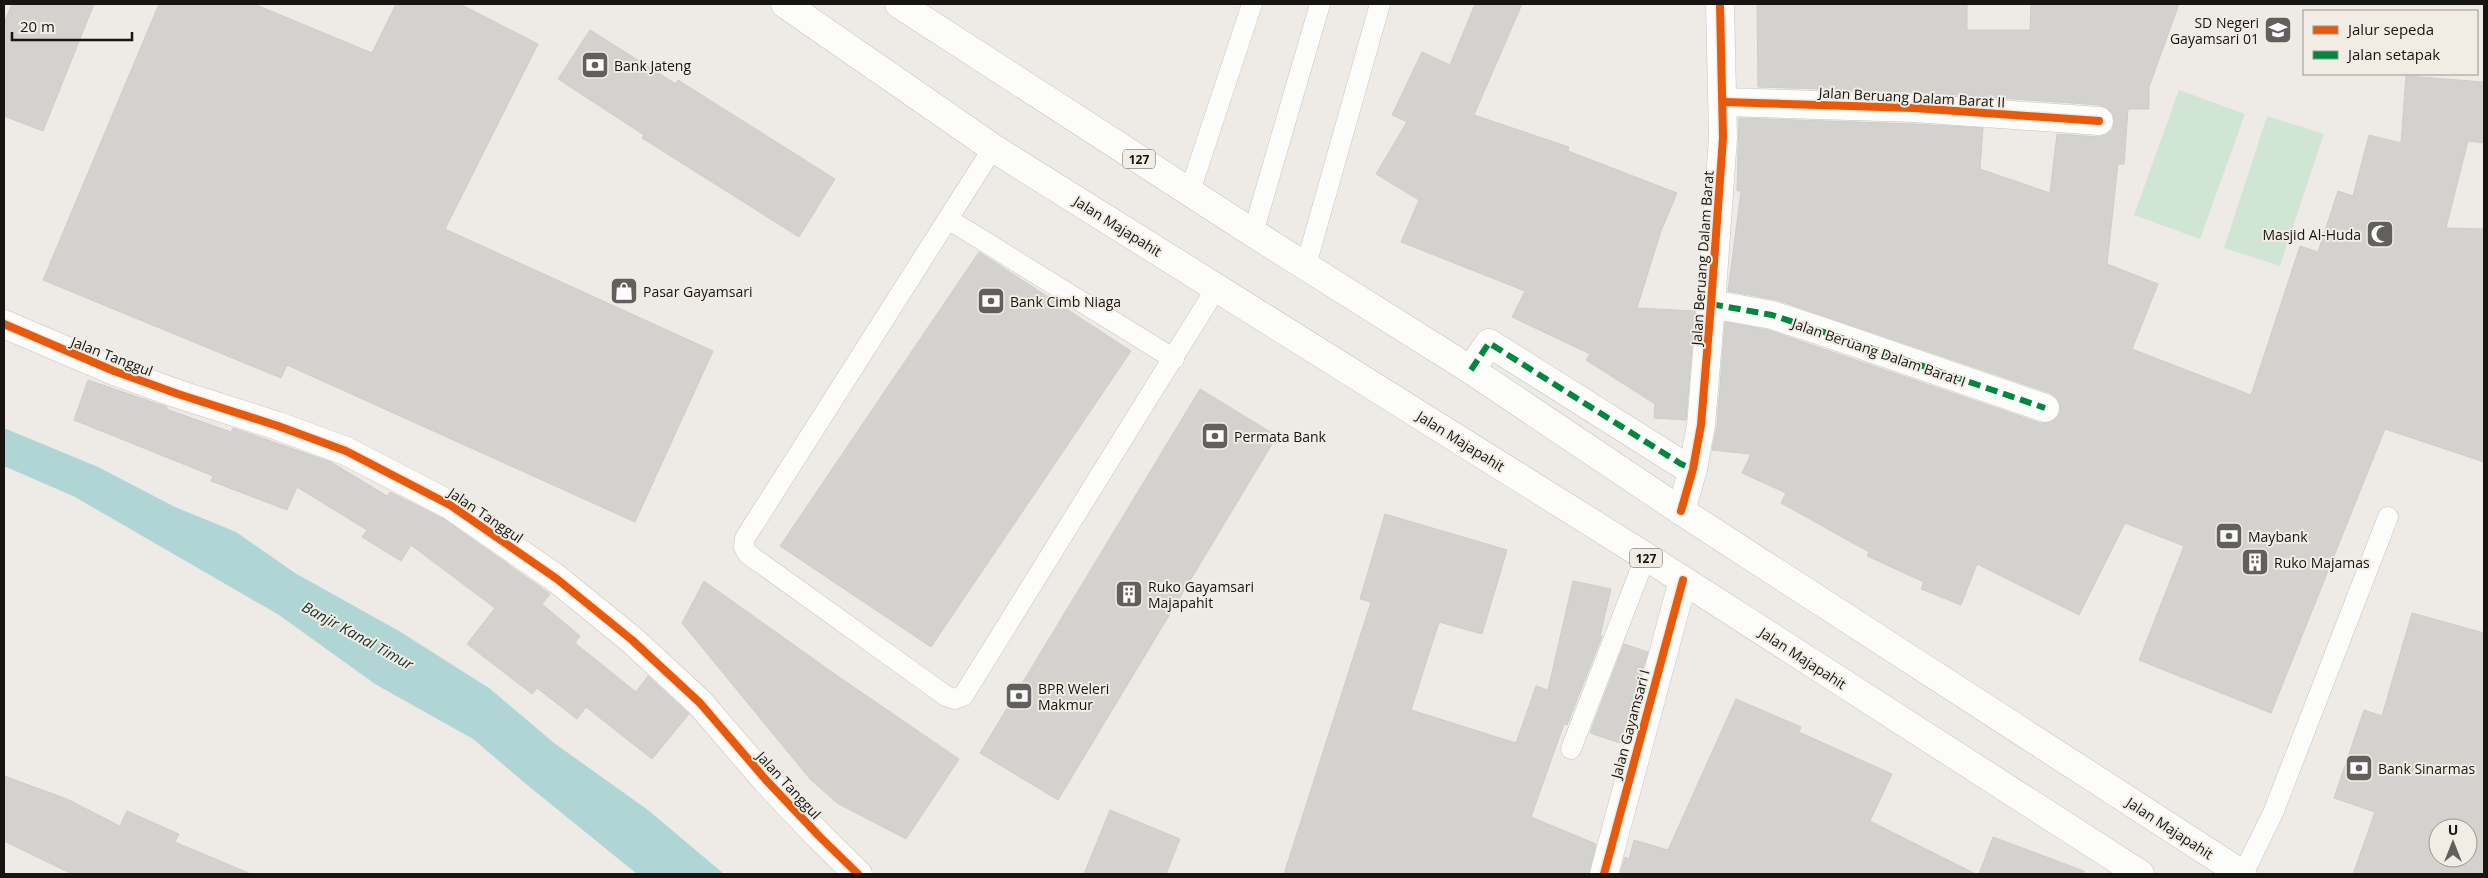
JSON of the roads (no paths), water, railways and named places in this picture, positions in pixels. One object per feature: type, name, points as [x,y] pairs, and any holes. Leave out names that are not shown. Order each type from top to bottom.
[{"type":"main road","name":"Jalan Majapahit","points":[[785,4],[993,148],[1217,287],[1645,558],[1683,580],[2140,874]]},
{"type":"main road","name":"Jalan Majapahit","points":[[899,4],[1253,233],[1471,370],[1681,511],[2243,874]]},
{"type":"main road","name":"Jalan Beruang Dalam Barat","points":[[1681,511],[1693,469],[1701,425],[1711,304],[1724,102],[1720,4]]},
{"type":"main road","name":"Jalan Beruang Dalam Barat II","points":[[1724,102],[1914,108],[2099,121]]},
{"type":"main road","name":"Jalan Beruang Dalam Barat I","points":[[1711,304],[1772,316],[1821,331],[2045,408]]},
{"type":"main road","name":"Jalan Tanggul","points":[[4,324],[114,371],[346,451],[450,504],[557,579],[632,640],[700,703],[773,787],[858,874]]},
{"type":"main road","points":[[1471,370],[1489,343],[1693,469]]},
{"type":"main road","name":"Jalan Gayamsari I","points":[[1604,874],[1683,580]]},
{"type":"lane","points":[[1190,192],[1252,4]]},
{"type":"lane","points":[[1253,233],[1320,4]]},
{"type":"lane","points":[[1306,265],[1380,4]]},
{"type":"lane","points":[[993,148],[745,538],[744,547],[748,554],[946,696],[955,700],[963,696],[1217,287]]},
{"type":"lane","points":[[948,219],[1174,359]]},
{"type":"lane","points":[[2243,874],[2272,813],[2388,517]]},
{"type":"lane","points":[[1572,749],[1645,558]]},
{"type":"water","name":"Banjir Kanal Timur","points":[[4,428],[98,467],[175,507],[236,532],[295,573],[399,631],[489,688],[554,743],[648,810],[724,874],[637,874],[473,739],[375,684],[279,615],[75,497],[4,466]]},
{"type":"place","name":"SD Negeri Gayamsari 01","points":[[2278,30]]},
{"type":"place","name":"Bank Jateng","points":[[595,65]]},
{"type":"place","name":"Masjid Al-Huda","points":[[2380,234]]},
{"type":"place","name":"Pasar Gayamsari","points":[[624,291]]},
{"type":"place","name":"Bank Cimb Niaga","points":[[991,301]]},
{"type":"place","name":"Permata Bank","points":[[1215,436]]},
{"type":"place","name":"Maybank","points":[[2229,536]]},
{"type":"place","name":"Ruko Majamas","points":[[2255,562]]},
{"type":"place","name":"Ruko Gayamsari Majapahit","points":[[1129,594]]},
{"type":"place","name":"BPR Weleri Makmur","points":[[1019,696]]},
{"type":"place","name":"Bank Sinarmas","points":[[2359,768]]}]
